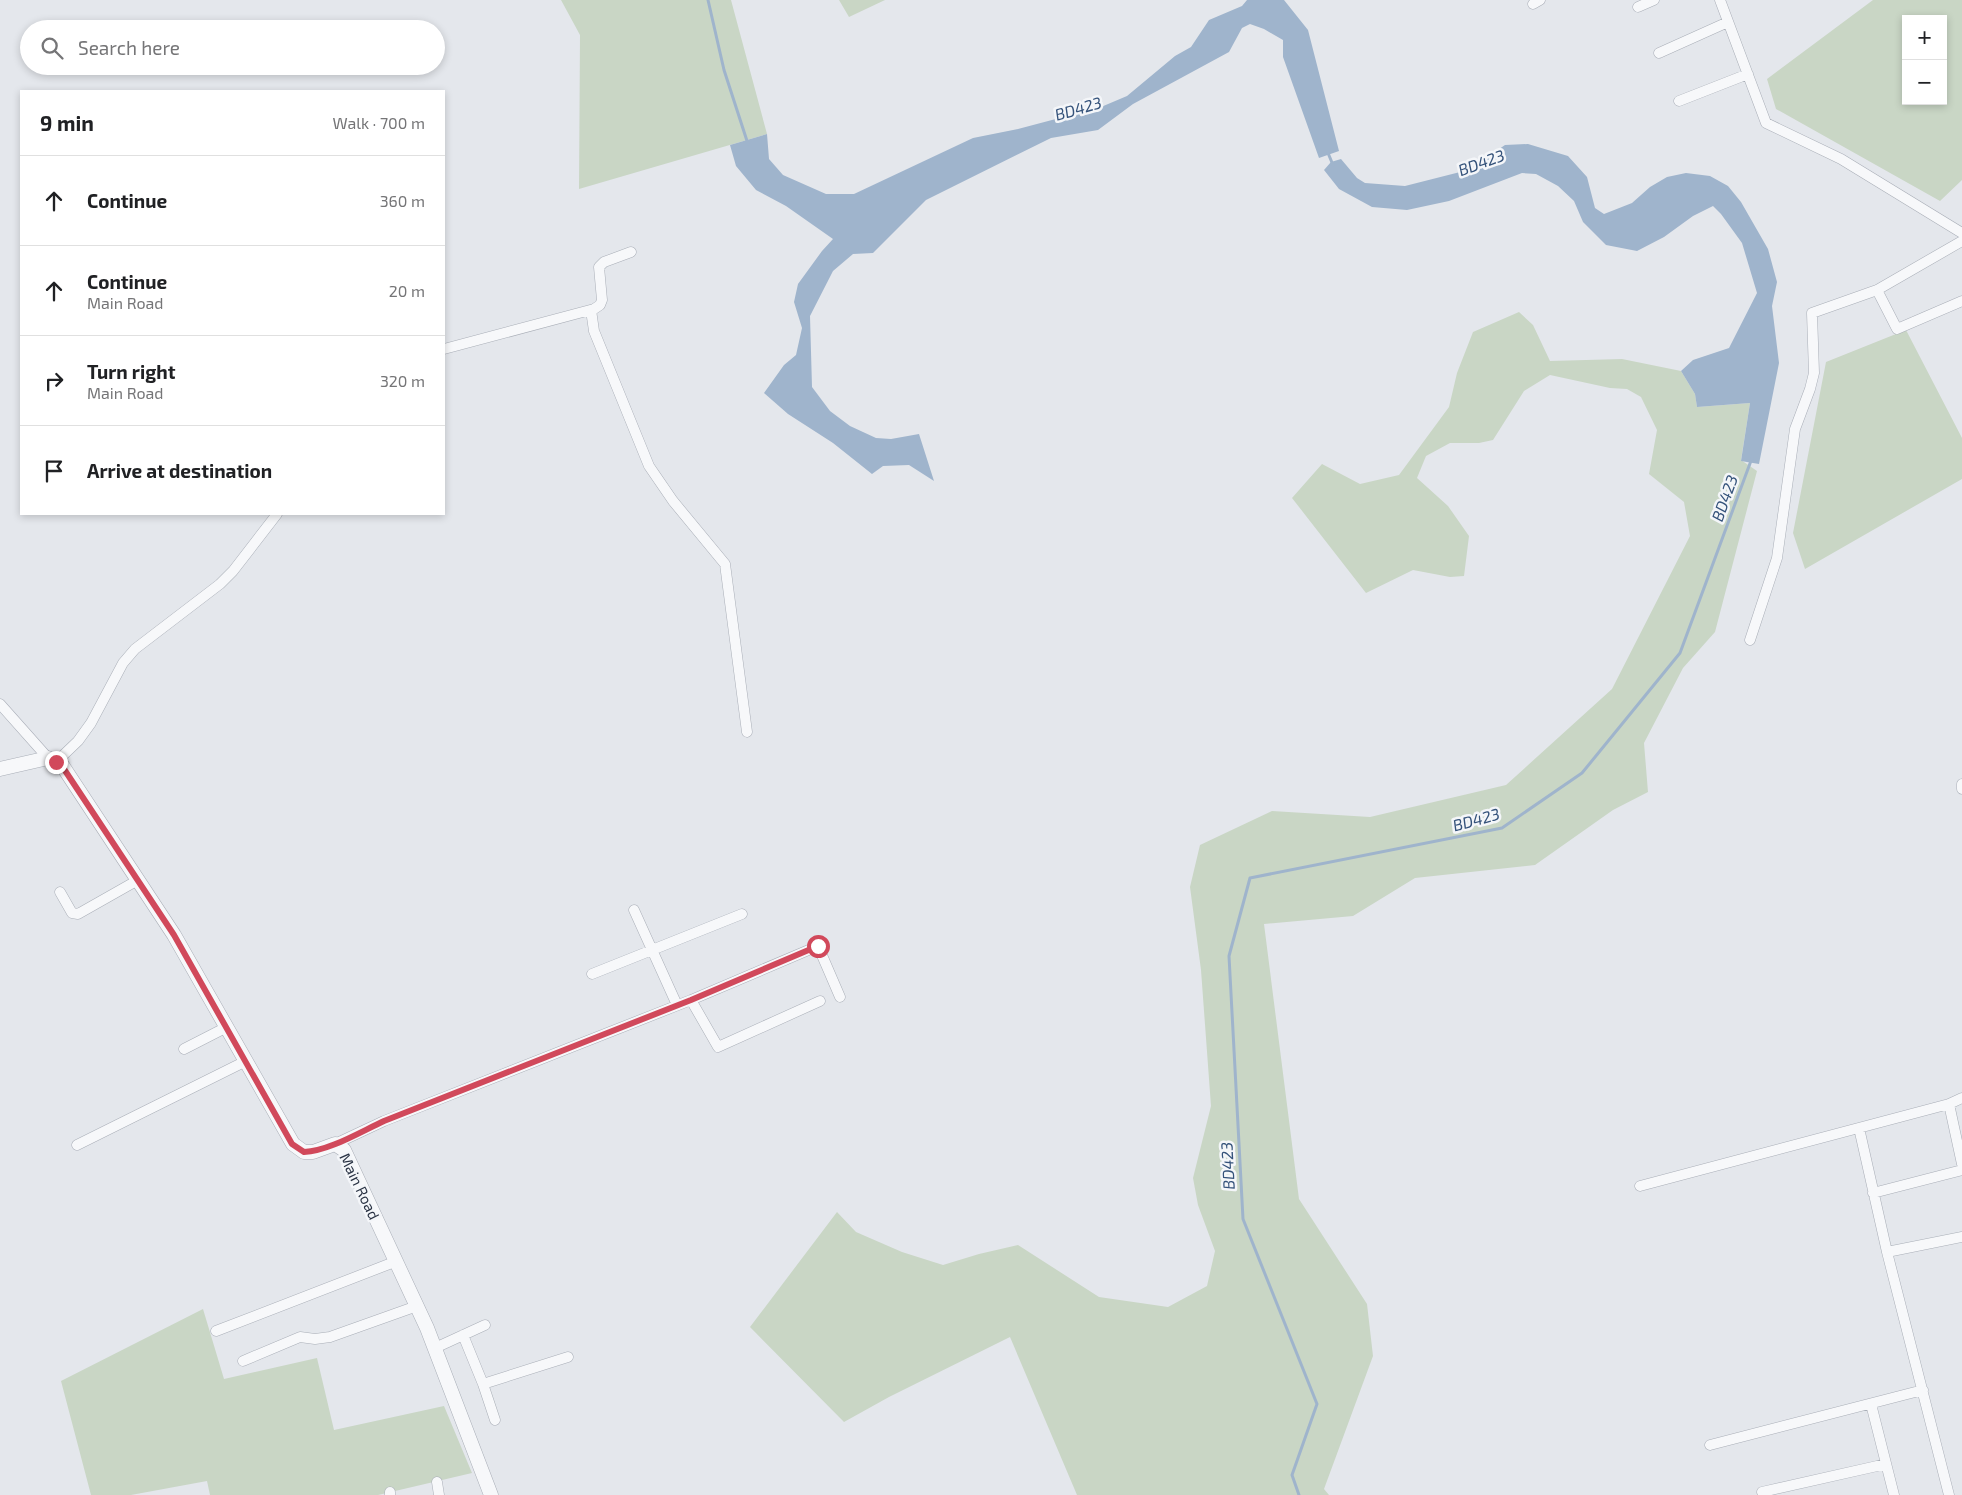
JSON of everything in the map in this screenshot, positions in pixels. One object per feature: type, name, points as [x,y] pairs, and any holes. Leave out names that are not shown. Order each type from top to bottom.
[{"type":"street","points":[[1638,7],[1654,0]]},
{"type":"street","points":[[1720,0],[1766,123],[1842,159],[1962,233]]},
{"type":"street","points":[[1659,53],[1728,22]]},
{"type":"street","points":[[1679,101],[1748,74]]},
{"type":"street","points":[[1750,640],[1777,558],[1795,429],[1814,373],[1812,313],[1877,290],[1962,241]]},
{"type":"street","points":[[445,349],[591,310],[600,305],[602,300],[599,267],[604,262],[630,252]]},
{"type":"street","points":[[1877,290],[1896,329],[1962,301]]},
{"type":"street","points":[[591,310],[594,332],[649,466],[673,501],[725,564],[747,732]]},
{"type":"street","points":[[0,769],[52,760],[82,735],[123,663],[134,649],[220,584],[233,571],[277,515]]},
{"type":"street","points":[[0,704],[52,760]]},
{"type":"street","name":"Main Road","points":[[52,760],[62,766],[174,935],[292,1144],[304,1152],[313,1152],[335,1144],[344,1150],[397,1261],[435,1348],[491,1495]]},
{"type":"street","points":[[1962,784],[1962,789]]},
{"type":"street","points":[[60,892],[72,913],[78,914],[138,880]]},
{"type":"street","points":[[634,910],[677,1005]]},
{"type":"street","points":[[592,974],[742,914]]},
{"type":"street","points":[[335,1144],[384,1121],[691,1000],[818,946],[840,997]]},
{"type":"street","points":[[691,1000],[718,1047],[820,1000]]},
{"type":"street","points":[[184,1049],[226,1027]]},
{"type":"street","points":[[77,1145],[246,1061]]},
{"type":"street","points":[[1640,1186],[1949,1104],[1962,1098]]},
{"type":"street","points":[[1949,1104],[1962,1164]]},
{"type":"street","points":[[1859,1128],[1873,1193],[1949,1495]]},
{"type":"street","points":[[1873,1193],[1962,1170]]},
{"type":"street","points":[[1888,1252],[1962,1238]]},
{"type":"street","points":[[216,1331],[397,1261]]},
{"type":"street","points":[[242,1361],[300,1337],[315,1339],[330,1337],[417,1306]]},
{"type":"street","points":[[435,1348],[485,1325]]},
{"type":"street","points":[[463,1335],[495,1420]]},
{"type":"street","points":[[483,1384],[568,1357]]},
{"type":"street","points":[[1710,1445],[1923,1390]]},
{"type":"street","points":[[1871,1404],[1894,1495]]},
{"type":"street","points":[[1762,1492],[1886,1464]]},
{"type":"street","points":[[437,1482],[439,1495]]},
{"type":"green space","points":[[561,0],[731,0],[767,134],[579,189],[580,35]]},
{"type":"green space","points":[[839,0],[885,0],[849,17]]},
{"type":"green space","points":[[1873,0],[1962,0],[1962,180],[1940,201],[1776,109],[1767,79]]},
{"type":"green space","points":[[1519,312],[1533,325],[1550,361],[1622,359],[1681,371],[1695,394],[1697,407],[1750,403],[1741,460],[1757,471],[1715,632],[1683,668],[1644,743],[1648,792],[1613,810],[1535,865],[1415,878],[1353,916],[1264,924],[1299,1199],[1367,1304],[1373,1356],[1324,1489],[1329,1495],[1077,1495],[1010,1337],[889,1397],[844,1422],[750,1327],[837,1212],[856,1232],[902,1252],[943,1265],[1018,1245],[1099,1297],[1168,1307],[1207,1286],[1215,1251],[1198,1205],[1193,1178],[1211,1106],[1201,970],[1190,887],[1200,845],[1272,811],[1370,817],[1506,785],[1612,689],[1690,536],[1684,502],[1649,474],[1657,430],[1641,397],[1627,389],[1610,388],[1550,375],[1524,391],[1493,440],[1479,443],[1450,443],[1426,456],[1417,478],[1448,506],[1469,536],[1464,576],[1450,577],[1413,570],[1366,593],[1292,498],[1322,464],[1360,484],[1399,475],[1449,407],[1457,373],[1473,332]]},
{"type":"green space","points":[[1906,330],[1962,438],[1962,479],[1805,569],[1793,533],[1826,362]]},
{"type":"green space","points":[[203,1309],[224,1379],[317,1358],[334,1430],[444,1406],[472,1473],[378,1495],[210,1495],[207,1481],[131,1495],[91,1495],[61,1381]]},
{"type":"water","points":[[1247,0],[1284,0],[1308,30],[1339,151],[1319,158],[1283,57],[1283,40],[1264,29],[1250,24],[1242,28],[1229,52],[1133,104],[1098,130],[1051,138],[926,200],[873,253],[853,254],[833,271],[810,316],[812,387],[830,411],[850,426],[876,438],[891,439],[919,434],[934,481],[909,465],[883,466],[872,474],[833,443],[788,414],[764,393],[784,365],[796,355],[802,328],[794,302],[798,284],[833,239],[786,206],[756,190],[736,166],[730,145],[767,134],[769,159],[783,175],[826,194],[854,194],[973,138],[1018,129],[1101,107],[1127,96],[1175,56],[1191,47],[1209,20],[1242,6]]},
{"type":"water","points":[[1528,144],[1568,156],[1587,177],[1595,208],[1604,214],[1632,203],[1650,187],[1667,177],[1686,173],[1710,176],[1728,186],[1741,202],[1768,249],[1777,282],[1772,306],[1779,363],[1759,464],[1741,461],[1750,403],[1697,407],[1695,394],[1681,371],[1693,360],[1729,348],[1757,293],[1742,243],[1713,206],[1693,216],[1664,237],[1637,251],[1606,245],[1583,222],[1574,201],[1558,186],[1536,174],[1522,173],[1449,201],[1407,210],[1372,207],[1339,189],[1324,170],[1331,162],[1341,159],[1357,178],[1365,183],[1405,186],[1468,170],[1505,145]]},
{"type":"waterway","name":"BD423","points":[[708,0],[724,70],[748,144]]},
{"type":"waterway","name":"BD423","points":[[1328,153],[1333,165]]},
{"type":"waterway","name":"BD423","points":[[1299,1495],[1292,1475],[1317,1404],[1243,1219],[1229,956],[1250,878],[1502,828],[1582,773],[1680,653],[1752,458]]},
{"type":"route","points":[[56,762],[62,766],[174,935],[292,1144],[304,1152],[313,1152],[335,1144],[384,1121],[691,1000],[818,946]]}]
